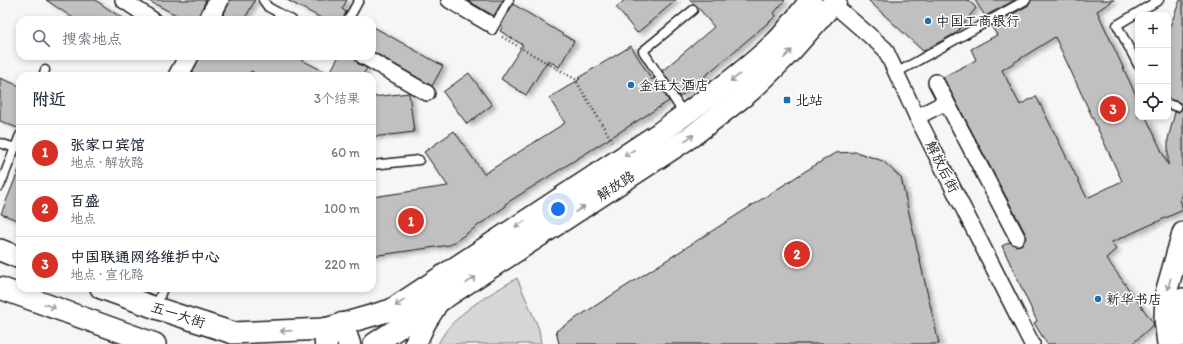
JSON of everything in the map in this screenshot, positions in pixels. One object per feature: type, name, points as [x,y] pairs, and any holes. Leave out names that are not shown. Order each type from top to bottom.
[{"type":"main road","name":"解放路","points":[[233,333],[335,335],[391,310],[685,115],[740,74],[772,46],[811,0]]},
{"type":"main road","name":"解放路","points":[[374,344],[692,136],[749,92],[765,77],[835,2]]},
{"type":"main road","points":[[1168,344],[1165,319],[1166,293],[1183,233]]},
{"type":"main road","points":[[0,250],[16,256]]},
{"type":"main road","points":[[0,288],[155,344]]},
{"type":"main road","name":"五一大街","points":[[112,292],[233,333]]},
{"type":"main road","points":[[1183,299],[1181,320],[1183,336]]},
{"type":"main road","points":[[415,344],[425,323],[439,302]]},
{"type":"street","points":[[123,0],[147,16]]},
{"type":"street","points":[[210,16],[219,0]]},
{"type":"street","points":[[449,0],[490,26]]},
{"type":"street","name":"解放后街","points":[[835,2],[884,49],[1032,344]]},
{"type":"street","points":[[180,72],[187,60]]},
{"type":"street","points":[[369,60],[427,93]]},
{"type":"street","points":[[936,82],[1017,237]]},
{"type":"street","points":[[917,117],[946,102]]},
{"type":"lane","points":[[263,0],[268,7],[285,16]]},
{"type":"lane","points":[[350,16],[359,0]]},
{"type":"lane","points":[[490,26],[509,0]]},
{"type":"lane","points":[[896,73],[1026,0]]},
{"type":"lane","points":[[1135,59],[1117,25],[1159,0]]},
{"type":"lane","points":[[685,115],[643,51],[693,10]]},
{"type":"lane","points":[[1171,105],[1177,107]]},
{"type":"lane","points":[[0,143],[15,148],[0,186]]},
{"type":"lane","points":[[376,165],[419,160]]},
{"type":"lane","points":[[156,308],[162,292]]},
{"type":"path","points":[[490,26],[575,79],[622,158]]},
{"type":"shaded area","points":[[517,278],[539,329],[541,344],[438,344],[453,323],[462,314],[483,298]]},
{"type":"building","points":[[46,0],[95,0],[119,16],[70,16]]},
{"type":"building","points":[[147,0],[206,0],[199,16],[178,16]]},
{"type":"building","points":[[230,0],[255,0],[246,16],[223,16]]},
{"type":"building","points":[[287,0],[347,0],[342,9],[346,12],[344,16],[317,16]]},
{"type":"building","points":[[467,0],[503,0],[494,16]]},
{"type":"building","points":[[625,0],[676,0],[637,33],[616,7]]},
{"type":"building","points":[[689,0],[785,0],[774,13],[776,16],[680,97],[662,71],[714,27],[697,6]]},
{"type":"building","name":"中国工商银行","points":[[868,0],[968,0],[976,8],[956,33],[923,51]]},
{"type":"building","points":[[975,0],[1015,0],[985,16]]},
{"type":"building","points":[[1031,0],[1114,0],[1097,11],[1135,93],[1135,120],[1147,120],[1168,165],[1168,139],[1175,112],[1180,111],[1182,106],[1179,102],[1171,100],[1171,24],[1180,0],[1183,0],[1183,189],[1180,199],[1183,210],[1110,243],[1116,249],[1106,258],[1154,324],[1132,344],[1047,344],[1034,323],[1037,321],[1002,246],[1010,242],[1016,246],[1021,245],[1026,238],[1025,233],[943,77],[976,60],[971,49],[997,35],[991,26],[1029,5]],"holes":[[[1055,37],[1122,181],[1087,198],[1036,96],[1020,105],[1002,70]]]},
{"type":"building","points":[[513,4],[574,41],[559,67],[548,60],[526,95],[501,79],[523,45],[500,31],[503,26],[501,25]]},
{"type":"building","points":[[376,28],[443,66],[432,86],[376,53]]},
{"type":"building","points":[[631,46],[652,80],[654,78],[669,101],[505,204],[506,206],[450,245],[376,255],[376,196],[448,186],[424,152],[454,131],[484,174],[565,123],[549,98],[580,79],[578,78]]},
{"type":"building","points":[[198,60],[302,60],[325,72],[251,71],[193,72]]},
{"type":"building","points":[[337,60],[356,60],[358,64],[367,68],[364,72],[330,72]]},
{"type":"building","points":[[469,73],[492,105],[467,124],[443,92]]},
{"type":"building","points":[[0,78],[16,84],[16,127],[0,121]]},
{"type":"building","points":[[409,93],[414,132],[376,137],[376,97]]},
{"type":"building","points":[[856,152],[883,161],[901,178],[939,344],[559,344],[556,331],[835,153]]},
{"type":"building","points":[[16,176],[16,220],[1,214]]},
{"type":"place","name":"中国工商银行","points":[[928,21]]},
{"type":"place","name":"金钰大酒店","points":[[631,85]]},
{"type":"place","name":"北站","points":[[787,100]]},
{"type":"place","name":"中国联通网络维护中心","points":[[1113,109]]},
{"type":"place","name":"张家口宾馆","points":[[411,221]]},
{"type":"place","name":"百盛","points":[[797,254]]},
{"type":"place","name":"新华书店","points":[[1098,299]]}]
